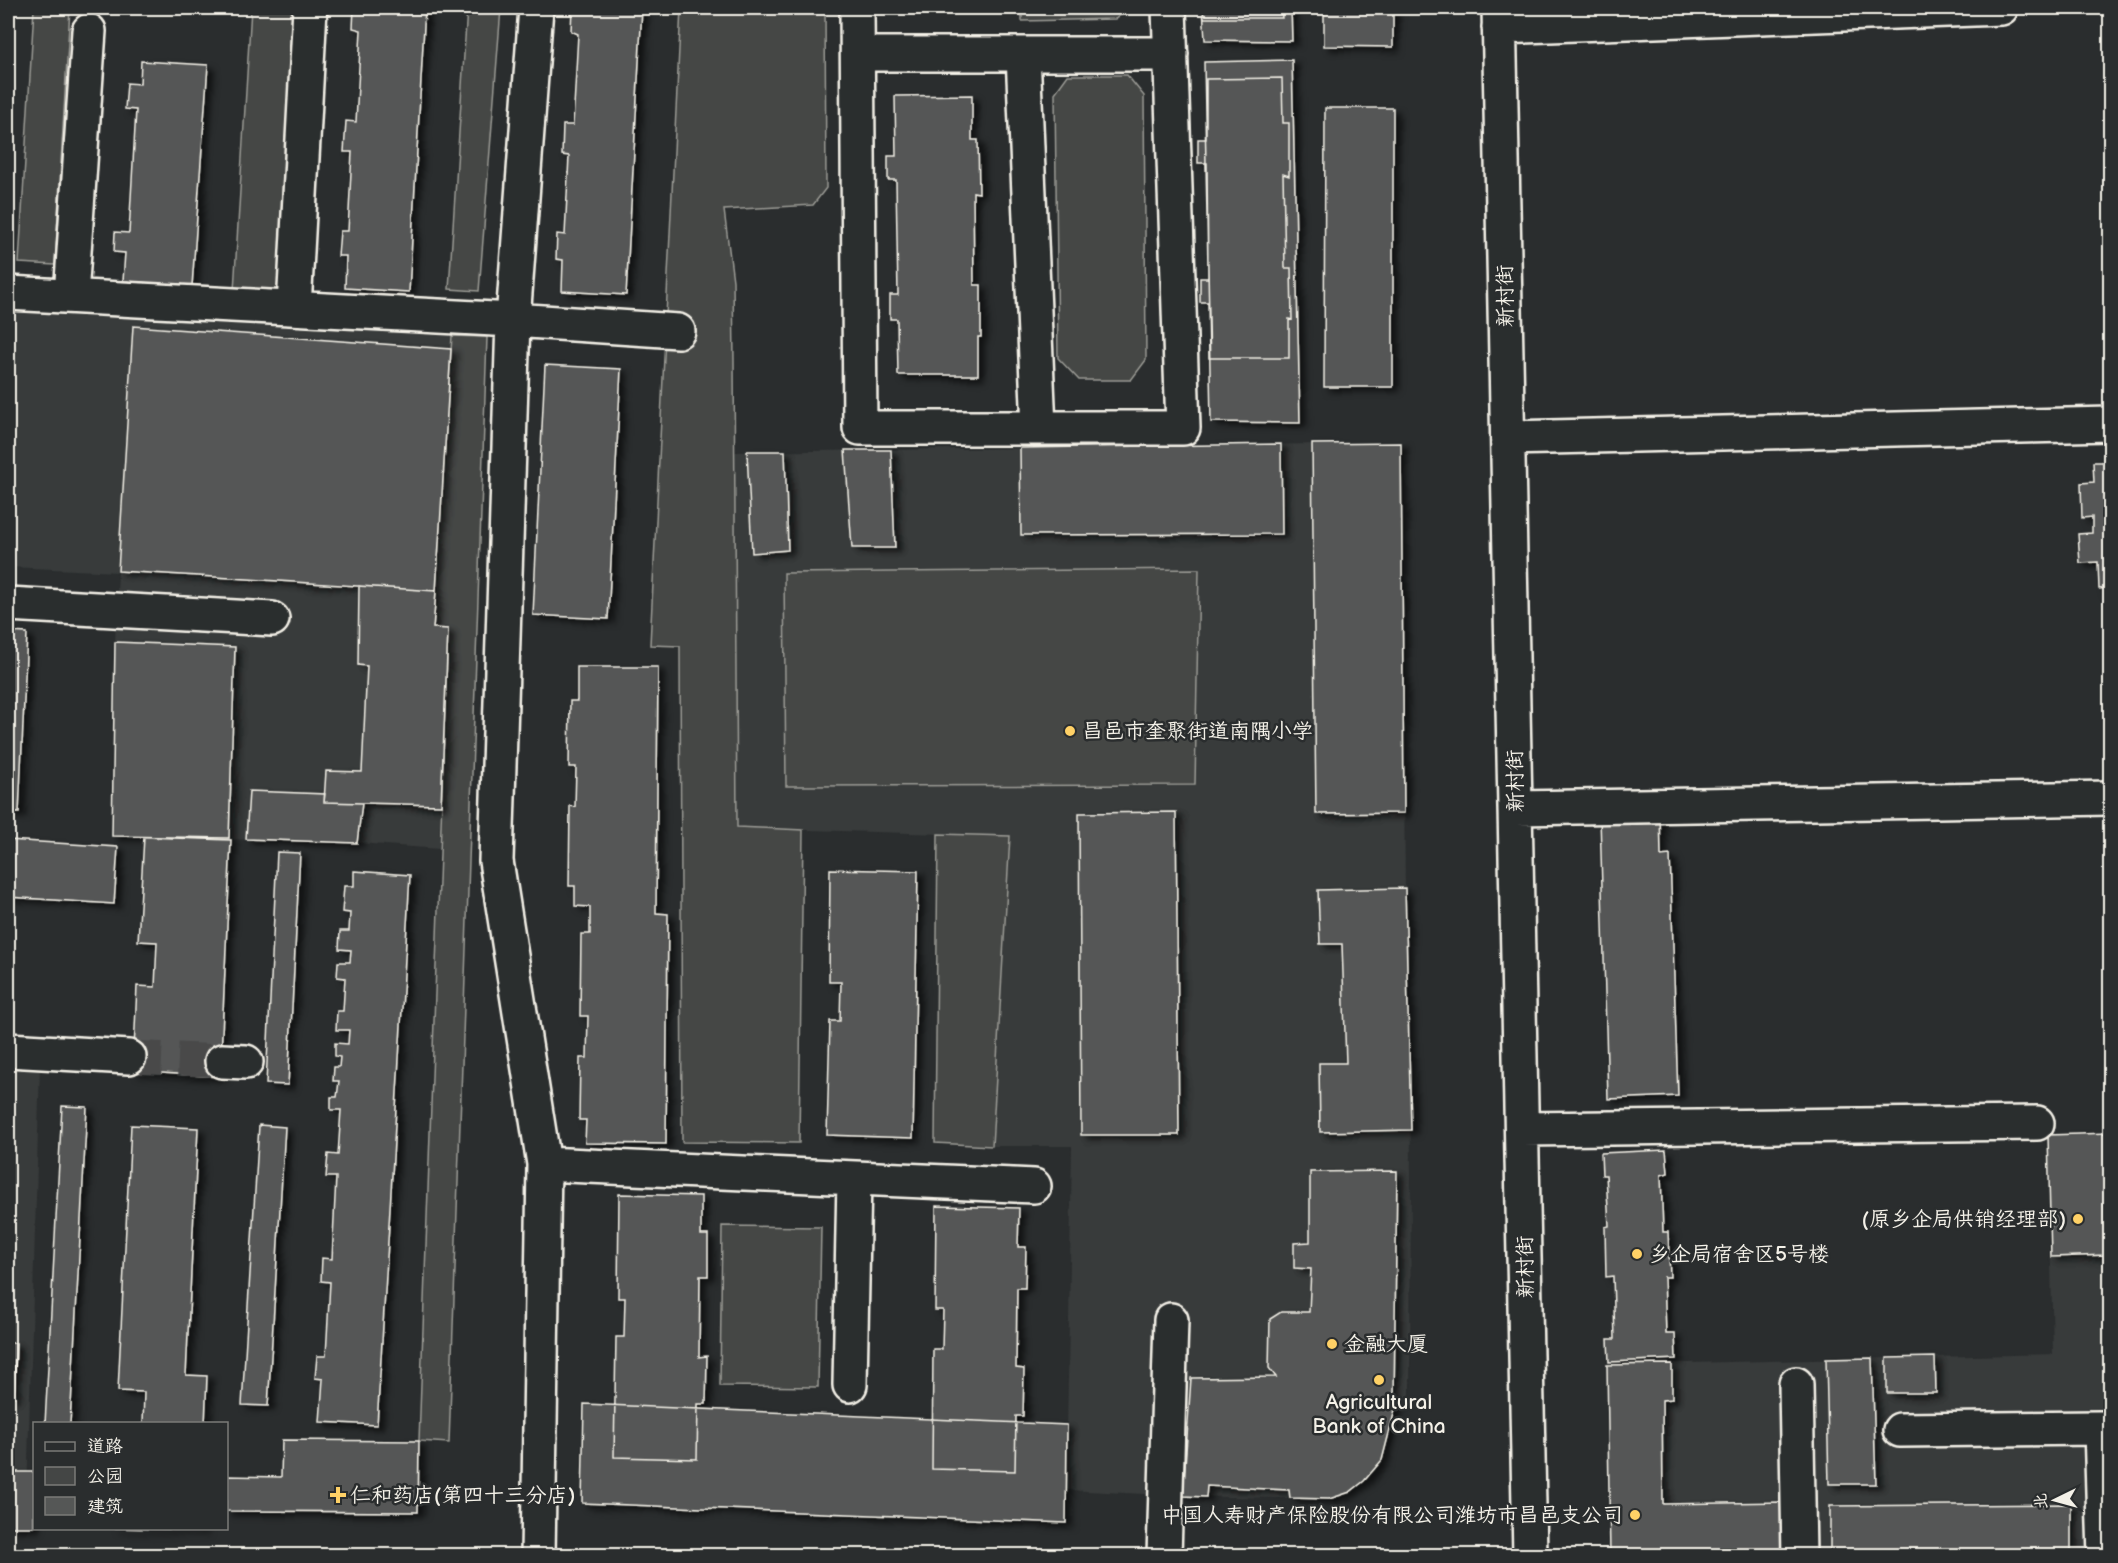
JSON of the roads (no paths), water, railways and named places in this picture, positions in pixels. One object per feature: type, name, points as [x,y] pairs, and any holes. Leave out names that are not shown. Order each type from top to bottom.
[{"type":"street","points":[[294,308],[310,8]]},
{"type":"street","points":[[536,8],[513,320],[496,861],[544,1164],[538,1556]]},
{"type":"street","points":[[857,8],[860,428],[1183,428],[1169,8]]},
{"type":"street","points":[[1499,17],[2001,8]]},
{"type":"street","name":"新村街","points":[[1499,17],[1530,1556]]},
{"type":"street","points":[[71,296],[89,31]]},
{"type":"street","points":[[858,54],[1171,54]]},
{"type":"street","points":[[1023,54],[1039,428]]},
{"type":"street","points":[[8,293],[678,331]]},
{"type":"street","points":[[1508,438],[2110,424]]},
{"type":"street","points":[[8,604],[272,619]]},
{"type":"street","points":[[1516,808],[2110,798]]},
{"type":"street","points":[[8,1050],[129,1057]]},
{"type":"street","points":[[1523,1129],[2037,1123]]},
{"type":"street","points":[[544,1164],[1034,1186]]},
{"type":"street","points":[[850,1385],[854,1178]]},
{"type":"street","points":[[1164,1556],[1171,1320]]},
{"type":"street","points":[[1796,1384],[1799,1556]]},
{"type":"street","points":[[1900,1430],[2101,1428],[2106,1556]]},
{"type":"tunnel","points":[[129,1057],[222,1061]]},
{"type":"place","name":"昌邑市奎聚街道南隅小学","points":[[1070,731]]},
{"type":"place","name":"(原乡企局供销经理部)","points":[[2078,1219]]},
{"type":"place","name":"乡企局宿舍区5号楼","points":[[1637,1254]]},
{"type":"place","name":"金融大厦","points":[[1332,1344]]},
{"type":"place","name":"Agricultural Bank of China","points":[[1379,1380]]},
{"type":"place","name":"仁和药店(第四十三分店)","points":[[338,1495]]},
{"type":"place","name":"中国人寿财产保险股份有限公司潍坊市昌邑支公司","points":[[1635,1515]]}]
